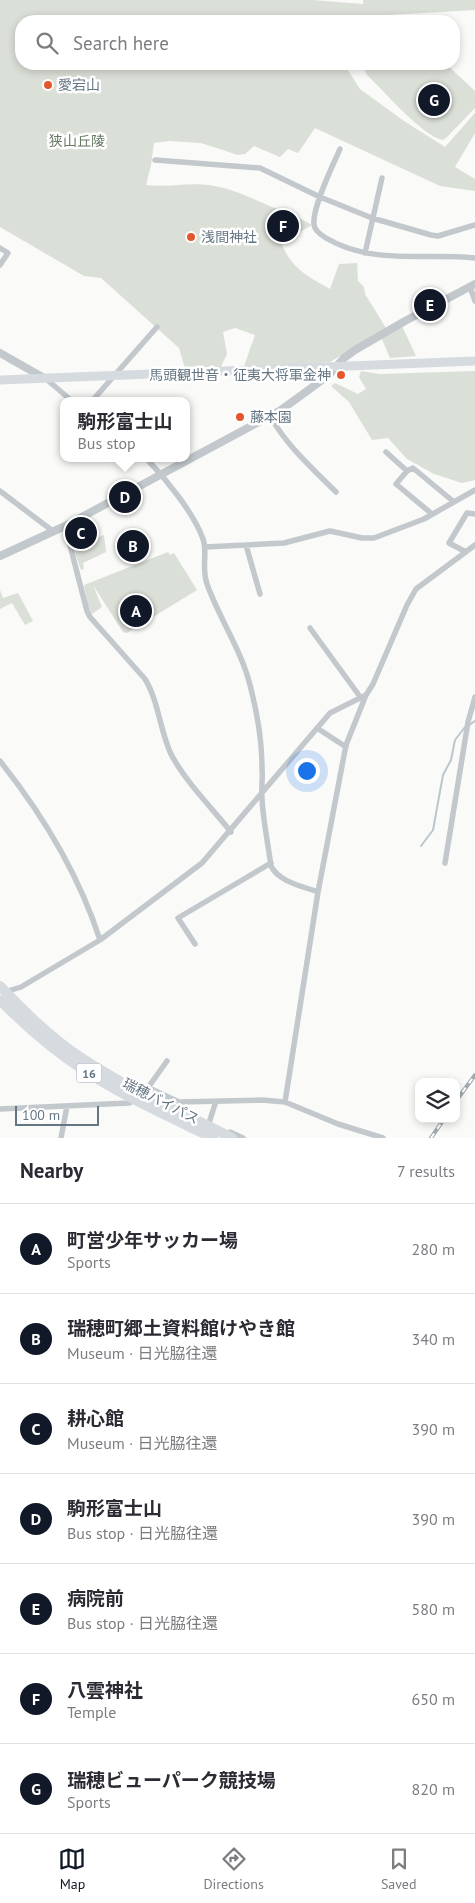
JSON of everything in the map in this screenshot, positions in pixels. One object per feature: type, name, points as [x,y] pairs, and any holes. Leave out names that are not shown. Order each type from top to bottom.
[{"type":"highway","name":"瑞穂バイパス","points":[[1,993],[70,1050],[143,1093],[208,1137]]},
{"type":"highway","name":"瑞穂バイパス","points":[[143,1093],[205,1122],[232,1138]]},
{"type":"main road","points":[[0,380],[475,361]]},
{"type":"street","points":[[340,149],[320,197],[313,222],[314,227],[321,235],[331,241],[365,253],[387,256],[475,258]]},
{"type":"street","points":[[155,160],[260,168],[320,197],[372,218],[438,236],[475,225]]},
{"type":"street","points":[[365,253],[382,178]]},
{"type":"street","points":[[0,248],[8,252],[0,265]]},
{"type":"street","points":[[190,459],[270,416],[302,396],[329,375],[355,350],[379,336],[472,286],[475,301]]},
{"type":"street","points":[[95,397],[157,327]]},
{"type":"street","points":[[0,353],[44,378],[67,397]]},
{"type":"street","points":[[270,416],[299,455],[336,492]]},
{"type":"street","points":[[386,452],[407,471]]},
{"type":"street","points":[[150,462],[161,474],[196,524],[203,539],[205,547],[203,574],[208,589],[236,645],[250,683],[260,742],[262,795],[271,863],[277,875],[318,892]]},
{"type":"street","points":[[0,556],[54,532],[184,462]]},
{"type":"street","points":[[432,514],[396,484],[407,471],[413,468],[454,502]]},
{"type":"street","points":[[205,547],[284,542],[330,530],[368,539],[424,518],[475,490]]},
{"type":"street","points":[[0,491],[54,532]]},
{"type":"street","points":[[466,552],[449,543],[467,513],[475,514]]},
{"type":"street","points":[[65,526],[90,617],[145,679],[150,687],[162,731],[171,753],[183,772],[230,832]]},
{"type":"street","points":[[246,545],[260,594]]},
{"type":"street","points":[[285,1102],[318,892],[346,747],[364,696],[373,684],[407,605],[416,589],[475,545]]},
{"type":"street","points":[[310,628],[364,696]]},
{"type":"street","points":[[1,993],[21,987],[100,940],[202,863],[262,795],[330,713],[364,696]]},
{"type":"street","points":[[445,863],[468,725],[475,696]]},
{"type":"street","points":[[317,728],[346,747]]},
{"type":"street","points":[[0,761],[60,847],[86,900],[100,940]]},
{"type":"street","points":[[195,944],[178,918],[271,863]]},
{"type":"street","points":[[0,1109],[129,1103],[143,1093],[167,1062]]},
{"type":"street","points":[[143,1093],[178,1102],[262,1100],[285,1102],[338,1124],[383,1138]]},
{"type":"street","points":[[216,1101],[205,1122],[243,1138]]},
{"type":"street","points":[[61,1138],[67,1106]]},
{"type":"green space","name":"狭山丘陵","points":[[0,0],[312,0],[363,4],[363,0],[475,0],[475,10],[387,15],[15,15],[15,70],[348,70],[360,89],[404,121],[445,147],[475,113],[475,133],[455,167],[475,179],[475,191],[440,186],[315,128],[298,153],[288,149],[280,157],[254,146],[245,154],[238,155],[201,143],[169,141],[154,143],[146,185],[200,184],[227,189],[312,225],[281,243],[295,266],[330,289],[339,264],[357,263],[358,281],[364,287],[365,294],[386,328],[330,362],[243,369],[255,335],[235,328],[223,332],[227,354],[219,371],[186,372],[179,348],[101,278],[84,276],[0,227]]},
{"type":"green space","points":[[364,70],[452,70],[475,91],[475,108],[443,140],[434,137],[414,122]]},
{"type":"green space","points":[[402,326],[416,356],[390,358],[381,337]]},
{"type":"green space","points":[[361,371],[380,374],[475,371],[475,480],[462,483],[434,474],[407,459],[388,438],[372,440],[349,402],[331,386],[335,383],[358,394],[366,389],[359,377]]},
{"type":"green space","points":[[104,535],[106,552],[83,563],[84,569],[81,570],[74,550],[81,547],[81,544]]},
{"type":"green space","points":[[168,552],[170,555],[174,553],[197,590],[127,633],[123,632],[93,585],[102,607],[92,614],[88,606],[84,585]]},
{"type":"green space","points":[[0,590],[3,598],[18,593],[33,621],[25,625],[12,603],[0,609]]},
{"type":"waterway","points":[[469,725],[475,721]]},
{"type":"waterway","points":[[421,846],[433,830],[443,775],[451,760],[455,740],[465,727]]},
{"type":"railway","points":[[460,1096],[475,1075]]},
{"type":"railway","points":[[431,1138],[441,1123]]},
{"type":"place","name":"愛宕山","points":[[48,85]]},
{"type":"place","name":"瑞穂ビューパーク競技場","points":[[434,100]]},
{"type":"place","name":"八雲神社","points":[[283,226]]},
{"type":"place","name":"浅間神社","points":[[191,237]]},
{"type":"place","name":"病院前","points":[[430,305]]},
{"type":"place","name":"馬頭観世音・征夷大将軍金神","points":[[341,375]]},
{"type":"place","name":"藤本園","points":[[240,417]]},
{"type":"place","name":"駒形富士山","points":[[125,497]]},
{"type":"place","name":"耕心館","points":[[81,533]]},
{"type":"place","name":"瑞穂町郷土資料館けやき館","points":[[133,546]]},
{"type":"place","name":"町営少年サッカー場","points":[[136,611]]}]
